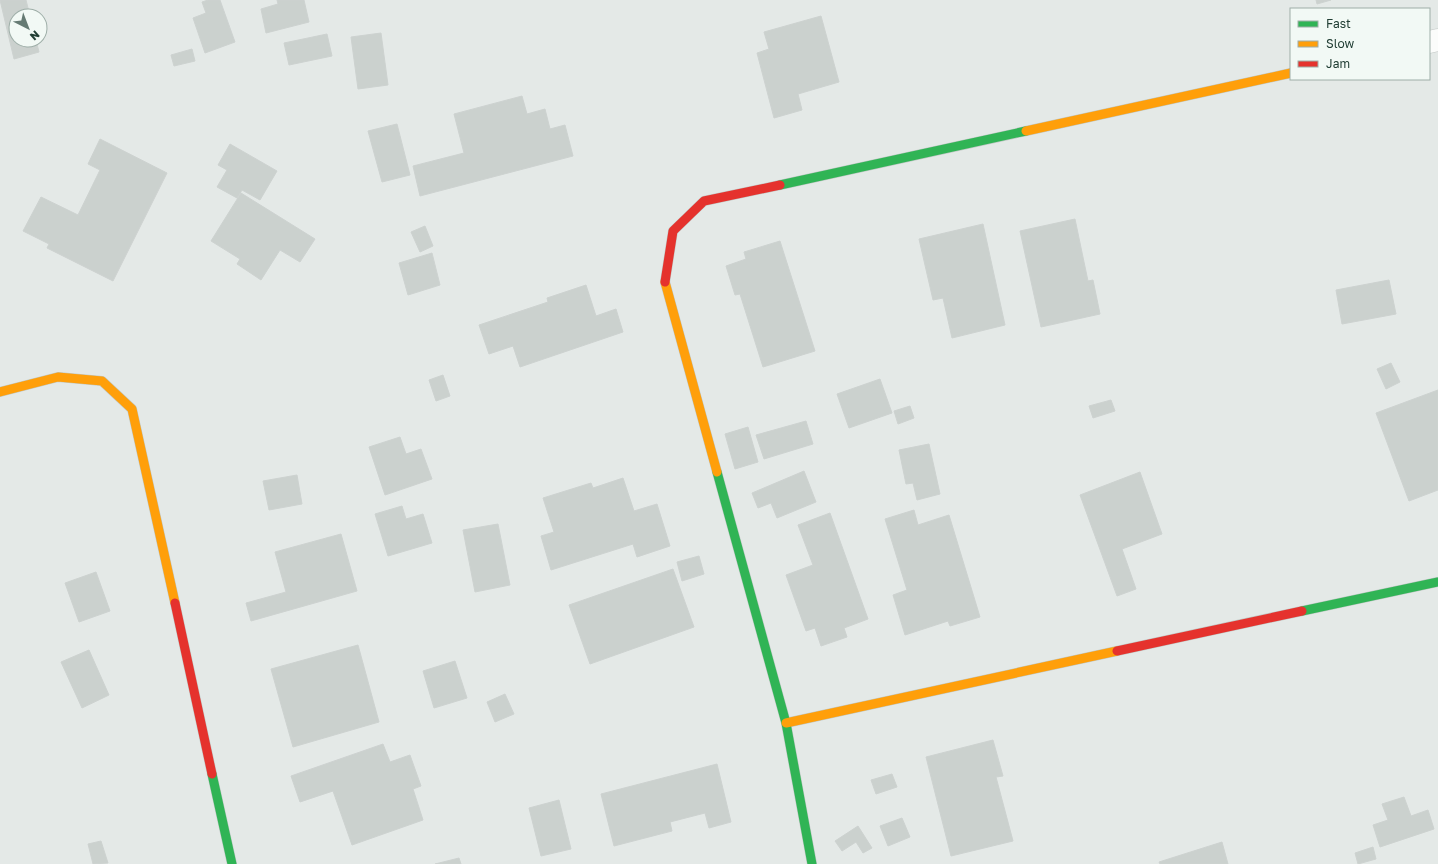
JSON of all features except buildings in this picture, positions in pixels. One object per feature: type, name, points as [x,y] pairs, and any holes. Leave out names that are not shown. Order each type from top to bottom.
[{"type":"street","points":[[812,864],[786,723],[665,282],[672,231],[704,201],[1290,73]]},
{"type":"street","points":[[0,392],[58,377],[102,381],[132,409],[232,864]]},
{"type":"street","points":[[786,723],[1438,582]]},
{"type":"traffic: fast","points":[[780,185],[1026,131]]},
{"type":"traffic: fast","points":[[717,472],[786,723],[812,864]]},
{"type":"traffic: fast","points":[[1302,611],[1438,582]]},
{"type":"traffic: fast","points":[[212,774],[232,864]]},
{"type":"traffic: slow","points":[[1026,131],[1290,73]]},
{"type":"traffic: slow","points":[[665,282],[717,472]]},
{"type":"traffic: slow","points":[[0,392],[58,377],[102,381],[132,409],[175,603]]},
{"type":"traffic: slow","points":[[786,723],[1117,651]]},
{"type":"traffic: jam","points":[[665,282],[673,231],[704,201],[780,185]]},
{"type":"traffic: jam","points":[[175,603],[212,774]]},
{"type":"traffic: jam","points":[[1117,651],[1302,611]]}]
